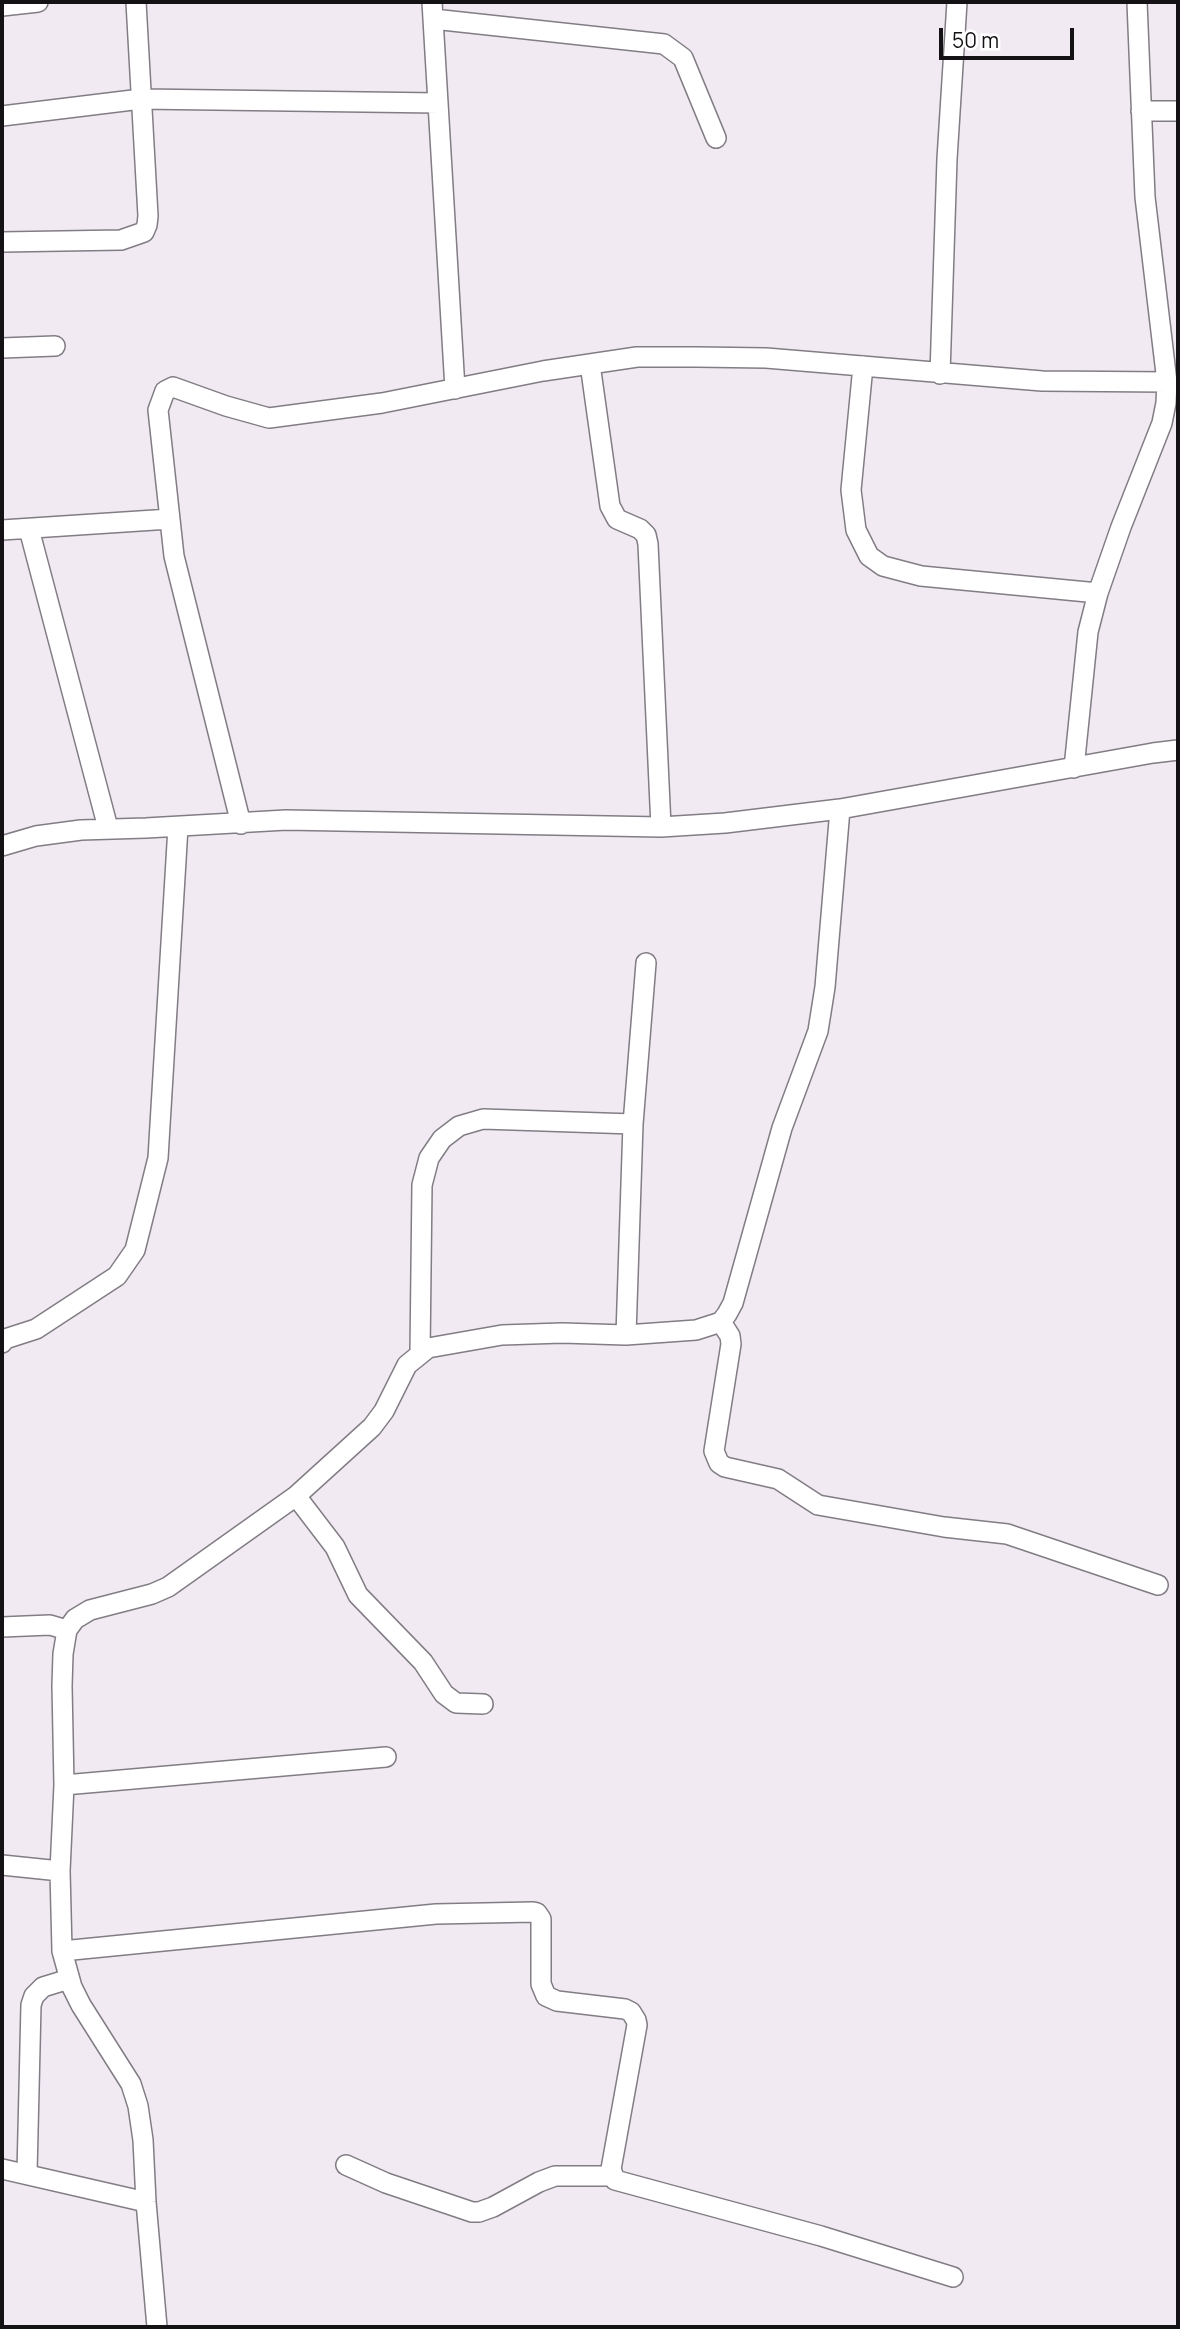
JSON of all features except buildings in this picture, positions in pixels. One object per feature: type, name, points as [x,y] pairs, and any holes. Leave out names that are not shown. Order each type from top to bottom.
[{"type":"street","points":[[2,6],[38,2]]},
{"type":"street","points":[[2,242],[121,240],[144,232],[148,216],[136,2]]},
{"type":"street","points":[[940,374],[947,159],[957,2]]},
{"type":"street","points":[[1074,768],[1088,632],[1098,593],[1121,527],[1172,404],[1167,382],[1145,197],[1138,2]]},
{"type":"street","points":[[455,389],[432,10],[664,44],[683,58],[716,138]]},
{"type":"street","points":[[2,116],[141,99],[438,103]]},
{"type":"street","points":[[1142,111],[1178,111]]},
{"type":"street","points":[[2,348],[55,346]]},
{"type":"street","points":[[241,824],[174,555],[158,410],[164,391],[173,387],[269,418],[382,403],[590,364],[637,358],[697,357],[766,358],[1042,381],[1167,382]]},
{"type":"street","points":[[590,364],[610,506],[617,519],[640,529],[646,535],[648,544],[661,827]]},
{"type":"street","points":[[863,366],[851,490],[856,530],[869,556],[883,566],[921,576],[1098,593]]},
{"type":"street","points":[[2,530],[170,519]]},
{"type":"street","points":[[29,528],[108,828]]},
{"type":"street","points":[[2,846],[36,836],[108,828],[314,820],[661,827],[725,823],[840,809],[1153,752],[1178,750]]},
{"type":"street","points":[[157,2327],[141,2122],[131,2084],[81,2005],[69,1979],[62,1951],[62,1686],[67,1630],[75,1619],[90,1610],[152,1594],[168,1587],[296,1496],[372,1427],[384,1411],[407,1365],[428,1348],[502,1335],[626,1335],[696,1330],[721,1322],[733,1303],[782,1128],[818,1031],[825,987],[840,809]]},
{"type":"street","points":[[2,1343],[5,1339],[36,1329],[117,1276],[135,1250],[158,1158],[178,827]]},
{"type":"street","points":[[626,1335],[633,1124],[646,963]]},
{"type":"street","points":[[420,1353],[422,1185],[429,1158],[442,1139],[460,1126],[482,1119],[633,1124]]},
{"type":"street","points":[[721,1322],[730,1336],[731,1344],[714,1451],[719,1463],[725,1467],[778,1479],[818,1505],[944,1527],[1007,1534],[1158,1585]]},
{"type":"street","points":[[296,1496],[335,1548],[358,1595],[423,1662],[444,1694],[456,1703],[483,1704]]},
{"type":"street","points":[[2,1627],[50,1625],[67,1630]]},
{"type":"street","points":[[64,1785],[386,1757]]},
{"type":"street","points":[[2,1865],[60,1871]]},
{"type":"street","points":[[62,1951],[436,1914],[537,1913],[541,1919],[541,1983],[544,1993],[557,2001],[625,2009],[631,2012],[636,2020],[611,2176]]},
{"type":"street","points":[[27,2173],[31,2005],[34,1996],[43,1987],[69,1979]]},
{"type":"street","points":[[346,2165],[472,2212],[493,2207],[538,2182],[555,2176],[611,2176],[618,2183],[821,2236],[953,2277]]},
{"type":"street","points":[[2,2169],[146,2202]]}]
